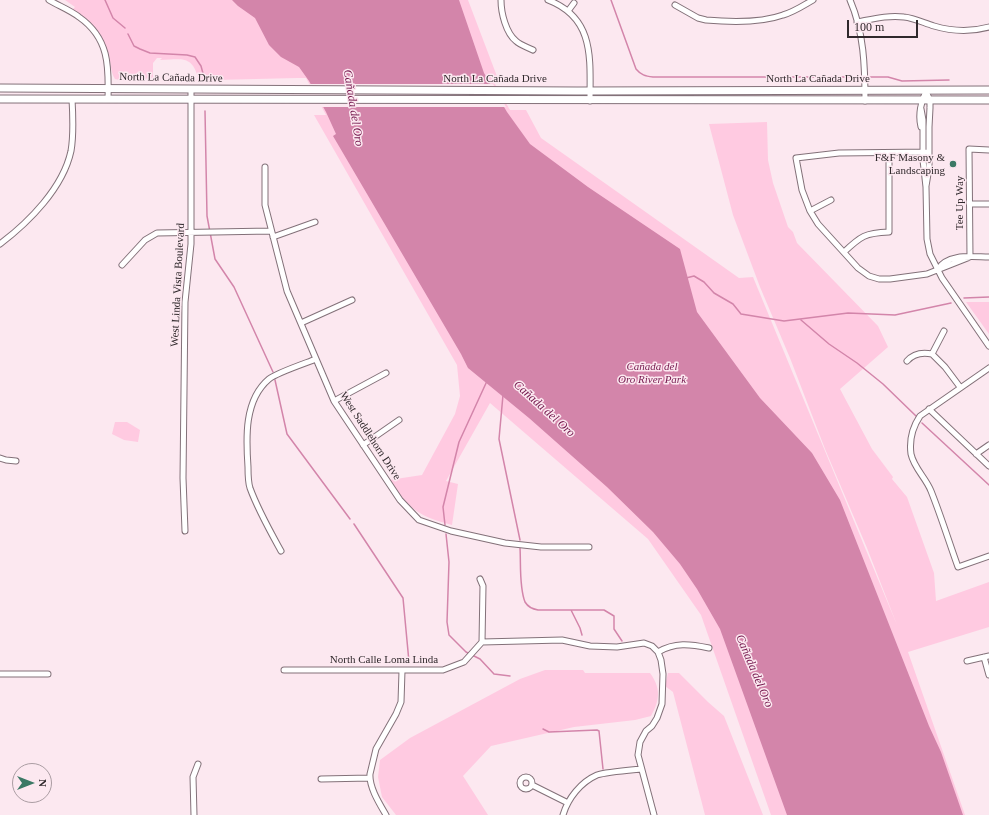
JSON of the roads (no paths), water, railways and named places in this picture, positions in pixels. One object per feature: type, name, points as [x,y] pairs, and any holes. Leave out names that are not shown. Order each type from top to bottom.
[{"type":"main road","name":"North La Cañada Drive","points":[[0,88],[298,90],[989,90]]},
{"type":"main road","name":"North La Cañada Drive","points":[[0,99],[191,99],[304,101],[989,100]]},
{"type":"street","points":[[49,0],[79,17],[95,32],[103,46],[107,58],[108,99]]},
{"type":"street","points":[[501,0],[503,14],[512,38],[521,45],[532,50]]},
{"type":"street","points":[[548,0],[568,11],[580,25],[587,39],[590,54],[590,101]]},
{"type":"street","points":[[675,5],[698,18],[706,20],[756,20],[784,15],[813,0]]},
{"type":"street","points":[[850,0],[858,22],[863,56],[865,101]]},
{"type":"street","points":[[568,11],[574,3]]},
{"type":"street","points":[[858,22],[896,16],[912,18],[934,26],[951,29],[975,30],[989,27]]},
{"type":"street","name":"West Linda Vista Boulevard","points":[[185,531],[183,497],[185,302],[191,232],[191,89]]},
{"type":"street","points":[[925,129],[920,119],[921,100],[926,90]]},
{"type":"street","points":[[926,90],[930,101],[925,129],[928,174],[926,187],[927,239],[932,259],[938,270],[989,346]]},
{"type":"street","points":[[0,244],[18,229],[44,202],[64,173],[72,140],[72,99]]},
{"type":"street","name":"Tee Up Way","points":[[970,257],[969,149],[989,150]]},
{"type":"street","points":[[926,152],[839,153],[796,158],[802,190],[810,211],[818,224],[863,272],[869,276],[879,279],[922,275],[970,257],[989,257]]},
{"type":"street","points":[[844,252],[862,236],[875,232],[888,232],[888,153]]},
{"type":"street","name":"West Saddlehorn Drive","points":[[265,167],[265,205],[287,291],[334,401],[400,500],[419,520],[451,532],[504,542],[542,547],[588,547]]},
{"type":"street","points":[[810,211],[831,200]]},
{"type":"street","points":[[970,204],[989,204]]},
{"type":"street","points":[[273,237],[315,222]]},
{"type":"street","points":[[122,265],[133,254],[139,245],[151,236],[164,232],[271,231]]},
{"type":"street","points":[[301,323],[352,300]]},
{"type":"street","points":[[932,354],[944,331]]},
{"type":"street","points":[[907,361],[915,354],[932,354],[960,387]]},
{"type":"street","points":[[281,551],[249,487],[247,456],[248,420],[253,399],[260,388],[270,378],[316,359]]},
{"type":"street","points":[[989,368],[920,416],[911,433],[910,448],[914,463],[931,491],[958,567],[989,556]]},
{"type":"street","points":[[334,401],[386,373]]},
{"type":"street","points":[[974,378],[978,384]]},
{"type":"street","points":[[928,409],[989,466]]},
{"type":"street","points":[[363,445],[399,420]]},
{"type":"street","points":[[976,454],[989,445]]},
{"type":"street","points":[[0,458],[16,461]]},
{"type":"street","points":[[943,525],[950,523]]},
{"type":"street","points":[[480,579],[483,586],[482,642],[562,640],[590,646],[617,647],[644,643],[652,646],[658,652],[663,674],[662,704],[657,718],[640,742],[638,756],[654,815]]},
{"type":"street","name":"North Calle Loma Linda","points":[[284,670],[442,670],[464,662],[482,642]]},
{"type":"street","points":[[658,652],[667,647],[678,645],[692,645],[709,648]]},
{"type":"street","points":[[967,661],[987,656],[989,675]]},
{"type":"street","points":[[386,815],[379,803],[370,778],[372,762],[376,749],[396,714],[401,702],[402,671]]},
{"type":"street","points":[[0,674],[48,674]]},
{"type":"street","points":[[194,815],[193,777],[198,764]]},
{"type":"street","points":[[563,815],[571,797],[582,785],[598,775],[641,769]]},
{"type":"street","points":[[321,778],[370,778]]},
{"type":"street","points":[[532,785],[568,803]]},
{"type":"water","name":"Cañada del Oro River Park","points":[[232,0],[459,0],[484,73],[507,112],[530,144],[588,187],[680,249],[697,312],[760,398],[812,453],[840,500],[929,726],[941,752],[963,815],[787,815],[720,629],[697,589],[680,564],[653,532],[607,487],[529,418],[468,368],[333,136],[336,134],[309,81],[299,67],[281,57],[269,45],[255,18]]},
{"type":"waterway","points":[[105,0],[113,18],[125,28]]},
{"type":"waterway","points":[[611,0],[636,69],[645,76],[855,77]]},
{"type":"waterway","points":[[128,34],[134,46],[150,53],[187,55],[195,57],[201,66],[204,77]]},
{"type":"waterway","points":[[870,77],[888,77],[902,81],[949,80]]},
{"type":"waterway","points":[[205,111],[207,216],[215,259],[234,287],[273,372]]},
{"type":"waterway","points":[[686,278],[694,276],[704,282],[714,293],[733,304],[741,314],[784,321],[848,313],[895,315],[951,303]]},
{"type":"waterway","points":[[964,298],[989,297]]},
{"type":"waterway","points":[[801,320],[829,344],[857,363],[883,384],[916,416]]},
{"type":"waterway","points":[[275,380],[287,434],[350,519]]},
{"type":"waterway","points":[[445,525],[443,507],[459,442],[487,381]]},
{"type":"waterway","points":[[503,395],[499,439],[520,540]]},
{"type":"waterway","points":[[922,423],[989,485]]},
{"type":"waterway","points":[[354,524],[403,598],[409,662]]},
{"type":"waterway","points":[[446,534],[449,562],[447,622],[449,635],[466,652],[480,659],[494,674],[510,676]]},
{"type":"waterway","points":[[520,548],[522,589],[527,605],[538,610],[604,610],[614,616],[614,629],[622,641]]},
{"type":"waterway","points":[[571,610],[582,635]]},
{"type":"waterway","points":[[543,729],[549,732],[599,731],[603,769]]},
{"type":"place","name":"F&F Masony & Landscaping","points":[[953,164]]},
{"type":"water label","name":"Cañada del Oro","points":[[353,108]]},
{"type":"water label","name":"Cañada del Oro","points":[[544,409]]},
{"type":"water label","name":"Cañada del Oro","points":[[754,671]]}]
